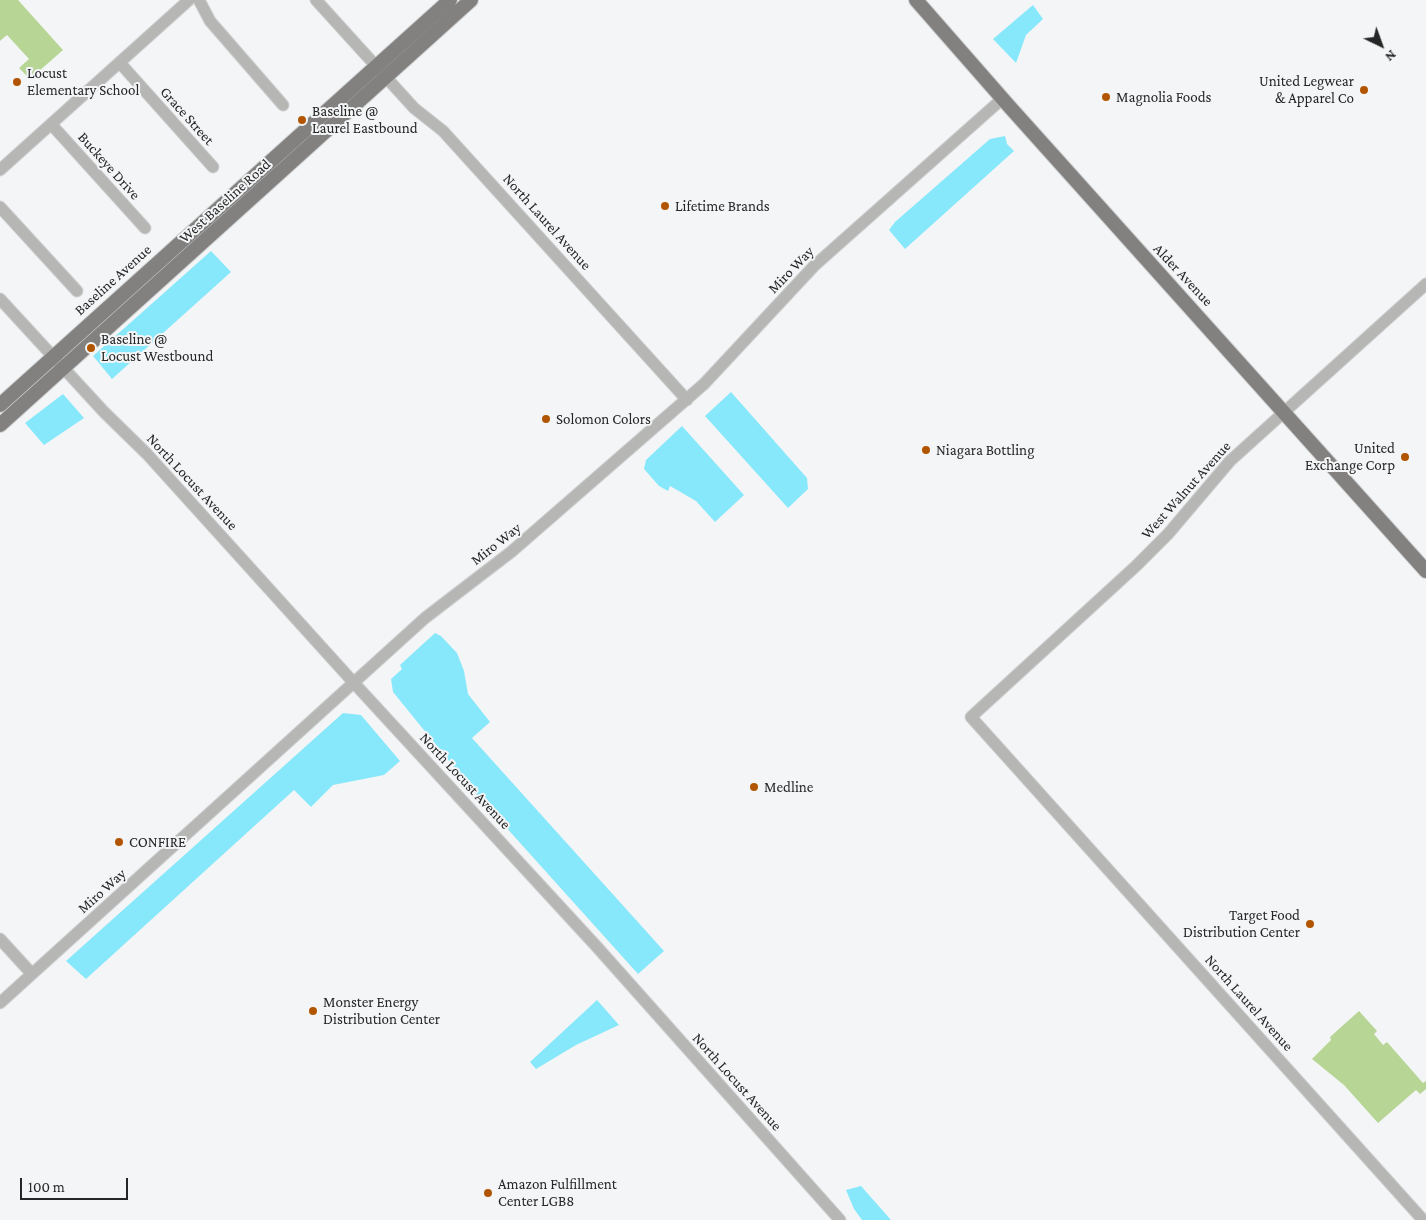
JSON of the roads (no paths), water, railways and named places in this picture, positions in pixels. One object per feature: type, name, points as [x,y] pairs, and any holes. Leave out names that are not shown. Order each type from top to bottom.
[{"type":"main road","name":"Baseline Avenue","points":[[0,405],[53,356],[381,71],[450,0]]},
{"type":"main road","name":"West Baseline Road","points":[[0,425],[381,71],[471,0]]},
{"type":"main road","name":"Alder Avenue","points":[[916,0],[1002,99],[1426,571]]},
{"type":"street","points":[[0,170],[189,0]]},
{"type":"street","points":[[199,0],[210,21],[283,105]]},
{"type":"street","name":"North Laurel Avenue","points":[[316,0],[414,108],[443,131],[687,400]]},
{"type":"street","name":"Grace Street","points":[[120,63],[213,167]]},
{"type":"street","name":"Miro Way","points":[[0,1003],[425,618],[511,552],[687,400],[720,369],[814,266],[1002,99]]},
{"type":"street","name":"Buckeye Drive","points":[[51,124],[145,228]]},
{"type":"street","points":[[0,207],[76,291]]},
{"type":"street","name":"West Walnut Avenue","points":[[971,717],[1136,566],[1168,534],[1230,461],[1283,411],[1426,284]]},
{"type":"street","name":"North Locust Avenue","points":[[0,299],[104,412],[165,474],[597,947],[840,1220]]},
{"type":"street","name":"North Laurel Avenue","points":[[971,717],[1423,1220]]},
{"type":"street","points":[[0,939],[32,974]]},
{"type":"water","points":[[1033,5],[1043,19],[1026,35],[1016,63],[993,39]]},
{"type":"water","points":[[1005,136],[1007,144],[1014,151],[905,249],[889,230],[895,222],[990,139]]},
{"type":"water","points":[[211,251],[231,272],[112,379],[93,356]]},
{"type":"water","points":[[731,392],[807,478],[808,489],[788,508],[705,416]]},
{"type":"water","points":[[63,394],[84,418],[44,445],[25,423]]},
{"type":"water","points":[[682,426],[744,495],[715,522],[696,501],[670,486],[668,491],[659,486],[644,469],[646,460]]},
{"type":"water","points":[[435,633],[441,636],[457,653],[464,671],[468,694],[490,722],[472,738],[664,951],[638,974],[512,834],[496,812],[493,815],[393,692],[391,679],[402,669],[400,665]]},
{"type":"water","points":[[343,713],[361,715],[400,761],[384,775],[333,785],[311,807],[294,790],[86,979],[66,961]]},
{"type":"water","points":[[597,1000],[619,1025],[576,1045],[536,1069],[530,1062]]},
{"type":"water","points":[[861,1186],[891,1220],[862,1220],[854,1209],[846,1190]]},
{"type":"place","name":"Locust Elementary School","points":[[17,82]]},
{"type":"place","name":"United Legwear & Apparel Co","points":[[1364,90]]},
{"type":"place","name":"Magnolia Foods","points":[[1106,97]]},
{"type":"place","name":"Baseline @ Laurel Eastbound","points":[[302,120]]},
{"type":"place","name":"Lifetime Brands","points":[[665,206]]},
{"type":"place","name":"Baseline @ Locust Westbound","points":[[91,348]]},
{"type":"place","name":"Solomon Colors","points":[[546,419]]},
{"type":"place","name":"Niagara Bottling","points":[[926,450]]},
{"type":"place","name":"United Exchange Corp","points":[[1405,457]]},
{"type":"place","name":"Medline","points":[[754,787]]},
{"type":"place","name":"CONFIRE","points":[[119,842]]},
{"type":"place","name":"Target Food Distribution Center","points":[[1310,924]]},
{"type":"place","name":"Monster Energy Distribution Center","points":[[313,1011]]},
{"type":"place","name":"Amazon Fulfillment Center LGB8","points":[[488,1193]]}]
